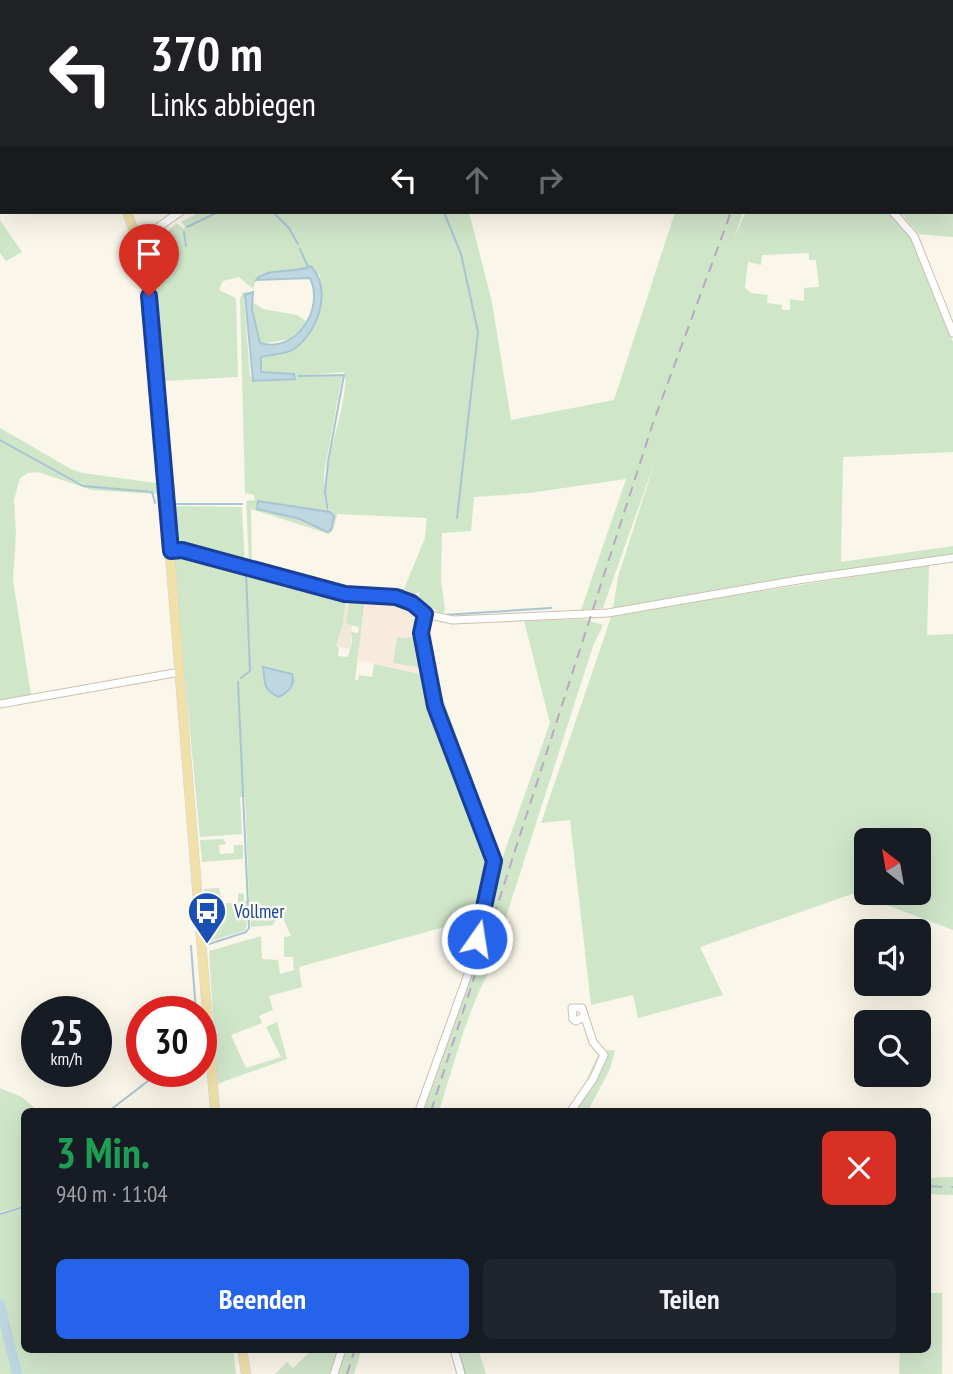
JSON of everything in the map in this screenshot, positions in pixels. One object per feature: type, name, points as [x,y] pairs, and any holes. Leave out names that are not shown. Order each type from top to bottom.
[{"type":"main road","points":[[128,214],[138,241],[149,296],[215,1108]]},
{"type":"main road","points":[[243,1353],[246,1374]]},
{"type":"street","points":[[138,241],[177,214]]},
{"type":"street","points":[[895,214],[914,236],[953,333]]},
{"type":"street","points":[[171,551],[182,550],[345,594],[396,597],[440,620],[608,613],[798,580],[953,558]]},
{"type":"street","points":[[420,1108],[471,963],[494,861],[435,706],[421,633],[425,614]]},
{"type":"street","points":[[0,704],[180,672]]},
{"type":"street","points":[[573,1108],[593,1079],[604,1055],[593,1042],[584,1017]]},
{"type":"street","points":[[334,1374],[341,1353]]},
{"type":"street","points":[[455,1353],[461,1374]]},
{"type":"shaded area","points":[[346,597],[350,597],[346,624],[352,626],[350,649],[336,646],[343,624]]},
{"type":"shaded area","points":[[365,598],[401,602],[412,608],[417,637],[398,638],[423,668],[425,675],[356,660]]},
{"type":"green space","points":[[196,214],[470,214],[492,302],[511,420],[614,400],[674,214],[742,214],[734,238],[745,214],[890,214],[907,230],[953,342],[953,452],[843,457],[841,562],[953,546],[953,555],[726,588],[613,608],[618,577],[655,461],[603,608],[581,610],[626,479],[529,493],[474,497],[471,531],[442,533],[441,580],[445,610],[442,614],[417,599],[420,592],[412,595],[404,589],[425,538],[427,518],[337,514],[334,528],[329,534],[251,509],[252,564],[249,563],[246,501],[255,500],[254,495],[245,493],[240,298],[243,292],[250,292],[244,298],[250,376],[255,382],[284,380],[294,374],[261,372],[261,357],[289,351],[309,334],[319,307],[320,276],[314,270],[262,274],[253,289],[239,277],[223,281],[219,290],[236,298],[238,377],[165,381],[153,248],[176,223],[184,229],[185,226],[181,222]],"holes":[[[809,253],[809,260],[816,260],[819,287],[804,288],[804,301],[790,299],[790,310],[782,310],[782,305],[767,303],[768,295],[751,293],[745,288],[748,262],[761,265],[762,255]],[[344,372],[345,386],[326,486],[327,503],[334,516],[331,530],[322,530],[300,519],[257,509],[258,501],[326,511],[324,474],[342,376],[299,376]]]},
{"type":"green space","points":[[902,214],[953,214],[953,237],[919,234]]},
{"type":"green space","points":[[0,220],[22,252],[6,261],[0,253]]},
{"type":"green space","points":[[252,302],[263,309],[297,315],[309,323],[290,339],[261,344]]},
{"type":"green space","points":[[0,428],[71,469],[156,483],[157,494],[92,490],[38,472],[28,473],[20,478],[14,500],[16,533],[13,580],[31,695],[0,701]]},
{"type":"green space","points":[[171,506],[242,507],[245,565],[173,546]]},
{"type":"green space","points":[[173,552],[346,597],[343,624],[336,646],[339,647],[338,656],[348,657],[351,632],[358,633],[359,627],[346,624],[350,597],[365,598],[355,680],[358,680],[359,675],[372,677],[374,664],[425,675],[430,701],[489,861],[477,918],[299,967],[302,987],[269,996],[273,1010],[259,1016],[262,1023],[231,1035],[246,1068],[281,1057],[266,1027],[277,1022],[287,1059],[217,1084],[217,996],[212,996],[209,951],[261,936],[262,959],[278,960],[280,974],[294,970],[293,957],[284,957],[284,937],[291,936],[283,918],[277,918],[273,925],[251,927],[250,915],[247,914],[246,930],[208,942],[204,889],[219,888],[222,904],[238,902],[238,893],[244,894],[244,901],[249,900],[245,797],[240,797],[242,834],[200,837]]},
{"type":"green space","points":[[929,565],[927,635],[953,634],[953,930],[931,922],[931,919],[924,919],[887,905],[931,905],[931,828],[854,828],[854,893],[700,947],[723,995],[638,1018],[633,995],[591,1005],[570,820],[541,823],[611,617]]},
{"type":"green space","points":[[584,619],[603,625],[593,646],[506,917],[507,950],[485,979],[475,1001],[440,1108],[425,1108],[474,963],[497,862],[434,687],[438,685],[502,859],[550,723],[524,621]]},
{"type":"green space","points":[[417,637],[423,668],[393,663],[397,638]]},
{"type":"green space","points":[[223,839],[226,844],[219,845],[220,854],[234,853],[234,845],[243,845],[243,859],[202,862],[200,840]]},
{"type":"green space","points":[[615,1050],[610,1069],[591,1108],[573,1108],[600,1051]]},
{"type":"green space","points":[[0,1088],[22,1097],[35,1108],[21,1108],[21,1207],[0,1212]]},
{"type":"green space","points":[[953,1177],[953,1195],[931,1194],[931,1178]]},
{"type":"green space","points":[[21,1210],[21,1353],[233,1353],[236,1374],[18,1374],[0,1300],[0,1215]]},
{"type":"green space","points":[[931,1293],[942,1293],[942,1374],[899,1374],[900,1353],[931,1353]]},
{"type":"green space","points":[[0,1307],[16,1370],[17,1374],[0,1374]]},
{"type":"green space","points":[[309,1353],[338,1353],[332,1374],[275,1374],[287,1362],[293,1368]]},
{"type":"green space","points":[[343,1353],[361,1353],[354,1374],[337,1374]]},
{"type":"green space","points":[[456,1353],[479,1353],[486,1374],[463,1374]]},
{"type":"water","points":[[311,266],[321,287],[321,298],[320,310],[310,332],[294,349],[261,357],[261,372],[294,374],[295,379],[253,381],[245,295],[253,292],[252,309],[260,343],[273,345],[285,342],[296,335],[310,315],[314,290],[310,278],[256,280],[267,273]]},
{"type":"water","points":[[258,501],[330,512],[334,516],[331,530],[327,532],[300,519],[257,509]]},
{"type":"water","points":[[263,667],[292,674],[293,682],[290,688],[278,697],[269,690],[265,684]]},
{"type":"waterway","points":[[187,227],[214,214]]},
{"type":"waterway","points":[[275,214],[289,228],[298,244]]},
{"type":"waterway","points":[[445,214],[461,254],[478,332],[457,518]]},
{"type":"waterway","points":[[184,232],[186,246]]},
{"type":"waterway","points":[[300,249],[308,267]]},
{"type":"waterway","points":[[299,376],[344,375],[328,462],[325,492],[328,512]]},
{"type":"waterway","points":[[0,440],[83,486],[152,492],[155,503]]},
{"type":"waterway","points":[[175,504],[242,504]]},
{"type":"waterway","points":[[274,571],[346,590],[403,590]]},
{"type":"waterway","points":[[241,678],[250,671],[246,572]]},
{"type":"waterway","points":[[421,603],[435,613]]},
{"type":"waterway","points":[[444,615],[551,608]]},
{"type":"waterway","points":[[209,944],[246,932],[249,928],[238,682]]},
{"type":"waterway","points":[[191,946],[195,996]]},
{"type":"waterway","points":[[113,1108],[140,1087]]},
{"type":"waterway","points":[[931,1186],[942,1187]]},
{"type":"waterway","points":[[0,1214],[21,1208]]},
{"type":"waterway","points":[[0,1304],[17,1374]]},
{"type":"waterway","points":[[462,1364],[465,1374]]},
{"type":"railway","points":[[432,1108],[653,423],[730,214]]},
{"type":"railway","points":[[347,1374],[354,1353]]},
{"type":"place","name":"Vollmer","points":[[207,945]]},
{"type":"route","points":[[149,296],[171,551],[182,550],[345,594],[396,597],[412,603],[425,614],[421,633],[435,706],[494,861],[477,939]]}]
